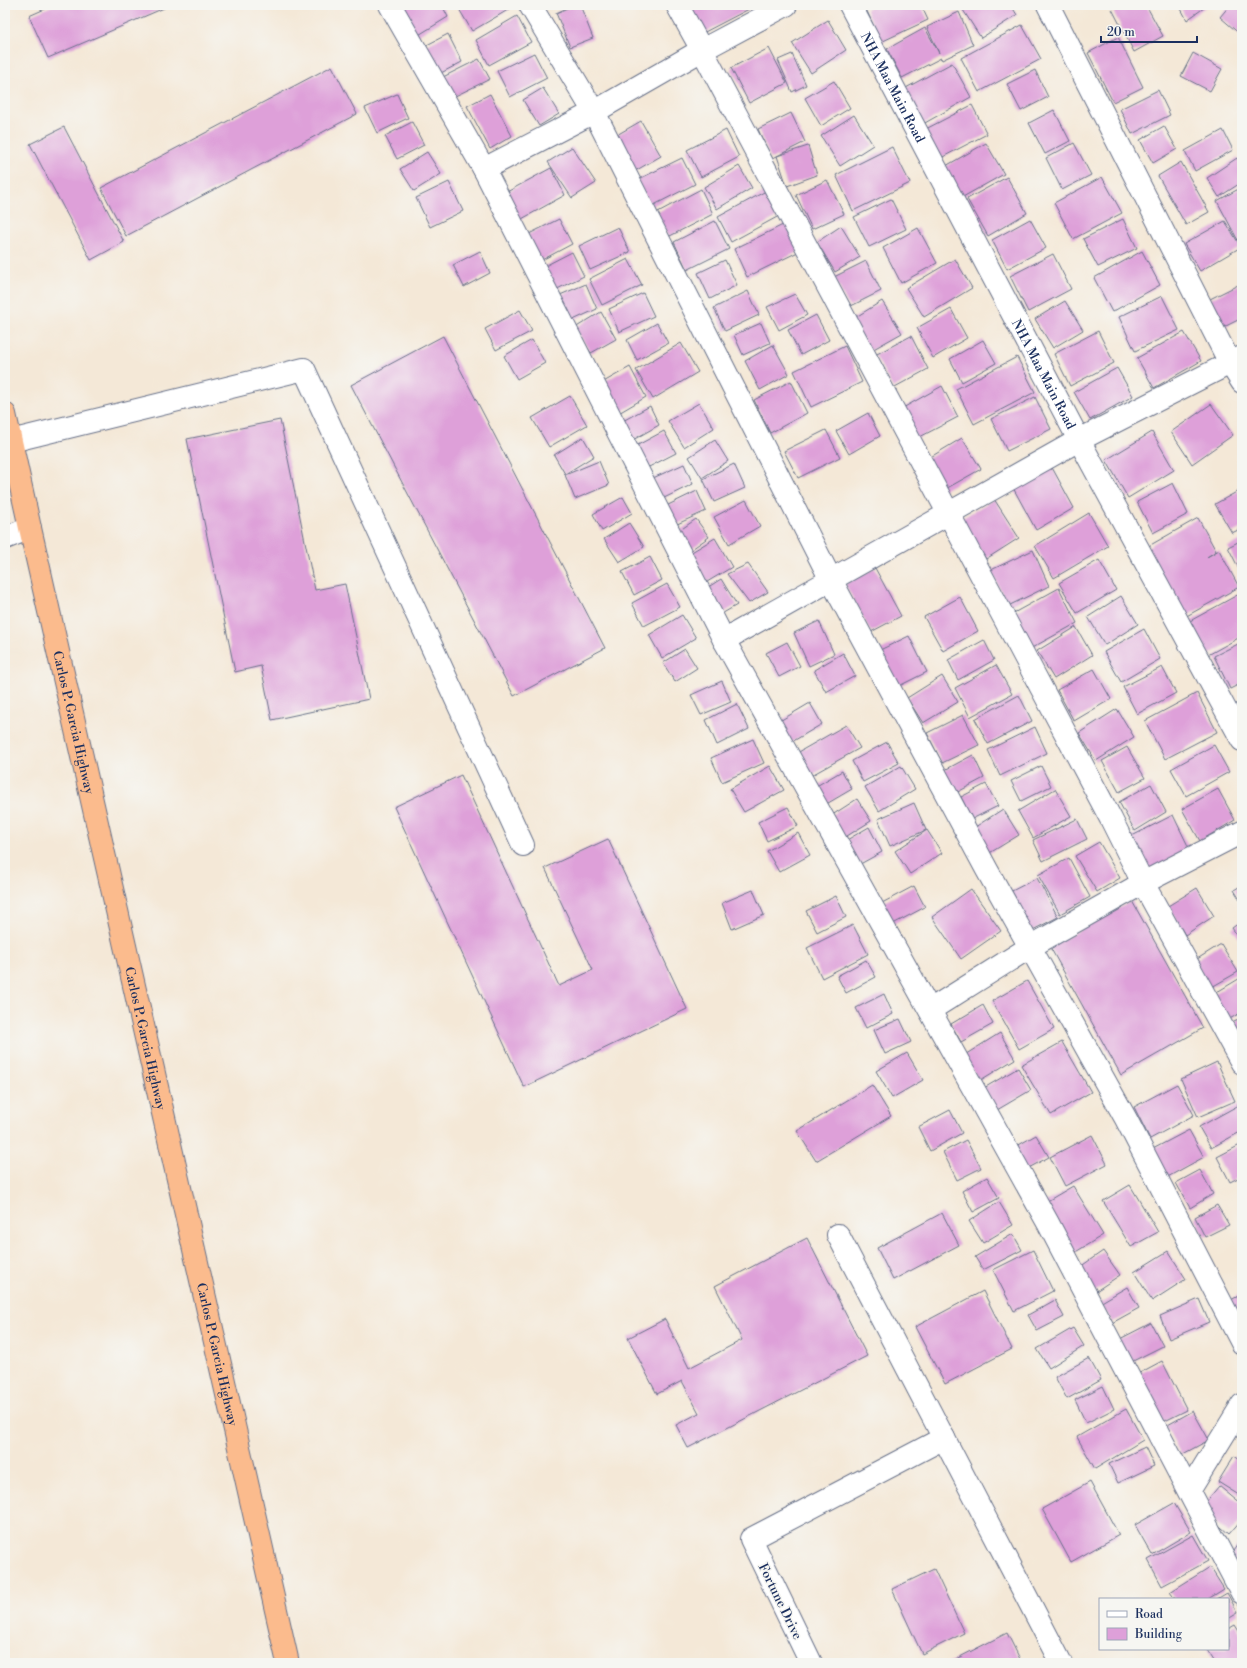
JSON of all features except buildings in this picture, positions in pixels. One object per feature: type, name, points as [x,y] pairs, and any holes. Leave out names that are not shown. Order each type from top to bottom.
[{"type":"highway","name":"Carlos P. Garcia Highway","points":[[5,414],[288,1663]]},
{"type":"street","points":[[390,5],[484,170],[724,640],[1048,1223],[1242,1593]]},
{"type":"street","points":[[530,5],[594,112],[831,580],[1030,947],[1126,1119],[1242,1343]]},
{"type":"street","points":[[677,5],[1111,819],[1143,883],[1242,1063]]},
{"type":"street","points":[[484,170],[594,112],[702,50],[786,5]]},
{"type":"street","name":"NHA Maa Main Road","points":[[850,5],[1079,440],[1242,740]]},
{"type":"street","points":[[1048,5],[1236,360],[1242,382]]},
{"type":"street","points":[[724,640],[1079,440],[1236,360]]},
{"type":"street","points":[[11,441],[304,369],[524,845]]},
{"type":"street","points":[[5,538],[30,528]]},
{"type":"street","points":[[930,1010],[1030,947],[1143,883],[1242,832]]},
{"type":"street","points":[[838,1236],[1061,1663]]},
{"type":"street","points":[[1189,1491],[1242,1405]]},
{"type":"street","name":"Fortune Drive","points":[[811,1663],[751,1539],[944,1438]]}]
